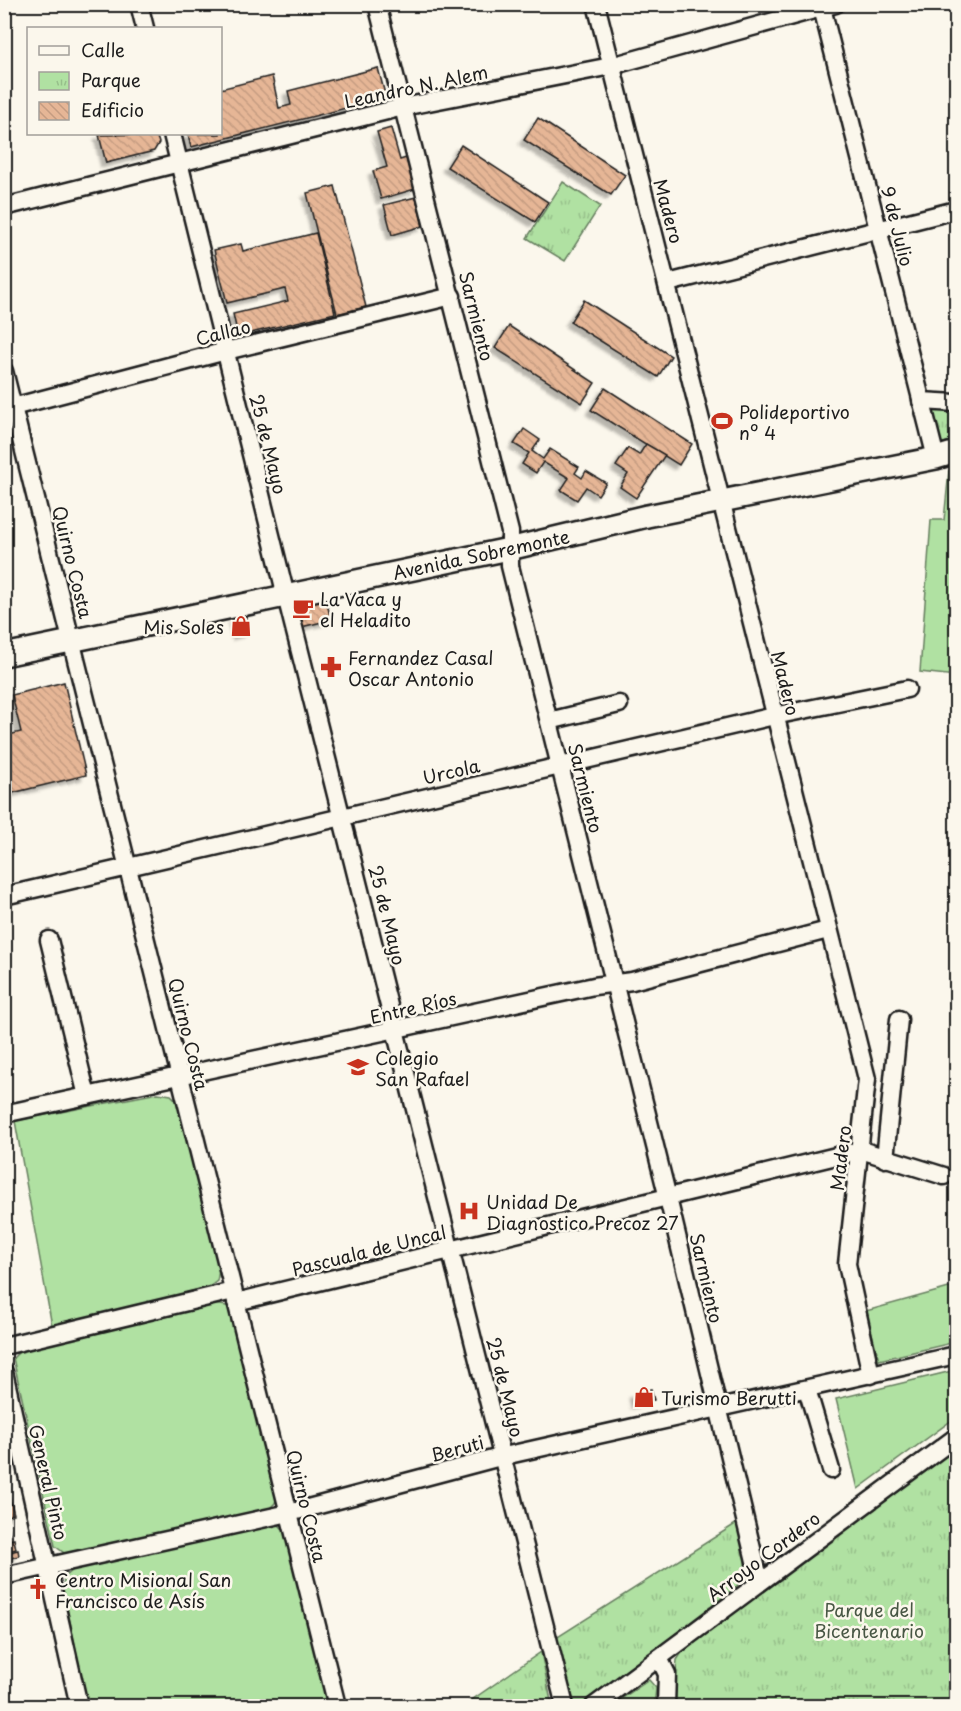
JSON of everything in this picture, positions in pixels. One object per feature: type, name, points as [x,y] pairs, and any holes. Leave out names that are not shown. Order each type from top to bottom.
[{"type":"main road","name":"Avenida Sobremonte","points":[[4,654],[509,549],[722,501],[957,452]]},
{"type":"street","points":[[139,4],[145,27]]},
{"type":"street","name":"Sarmiento","points":[[377,4],[510,532],[510,566],[668,1198],[760,1582]]},
{"type":"street","name":"Madero","points":[[596,4],[867,1079],[847,1264],[849,1285],[871,1375]]},
{"type":"street","name":"Leandro N. Alem","points":[[4,207],[403,106],[611,66],[826,6]]},
{"type":"street","name":"9 de Julio","points":[[826,6],[936,458]]},
{"type":"street","name":"25 de Mayo","points":[[172,135],[565,1707]]},
{"type":"street","points":[[668,283],[957,210]]},
{"type":"street","name":"Callao","points":[[9,408],[226,351],[452,296]]},
{"type":"street","name":"Quirno Costa","points":[[4,371],[9,408],[72,639],[337,1707]]},
{"type":"street","points":[[921,401],[957,403]]},
{"type":"street","name":"Urcola","points":[[4,896],[774,716],[907,689]]},
{"type":"street","points":[[549,721],[619,704]]},
{"type":"street","name":"Entre Ríos","points":[[4,1114],[632,981],[828,930]]},
{"type":"street","points":[[49,940],[87,1096]]},
{"type":"street","points":[[885,1159],[899,1019]]},
{"type":"street","points":[[861,1150],[944,1176]]},
{"type":"street","name":"Pascuala de Uncal","points":[[4,1346],[452,1250],[861,1150]]},
{"type":"street","name":"Beruti","points":[[4,1576],[289,1513],[504,1456],[957,1355]]},
{"type":"street","name":"General Pinto","points":[[4,1372],[79,1707]]},
{"type":"street","points":[[807,1389],[831,1470]]},
{"type":"street","name":"Arroyo Cordero","points":[[594,1707],[957,1437]]},
{"type":"street","points":[[659,1658],[667,1674],[666,1707]]},
{"type":"green space","points":[[563,182],[600,206],[565,261],[527,238]]},
{"type":"green space","points":[[933,409],[956,410],[956,439],[941,444],[937,440]]},
{"type":"green space","points":[[956,468],[956,676],[920,672],[931,520],[944,520],[949,471]]},
{"type":"green space","points":[[158,1093],[171,1095],[180,1104],[219,1271],[217,1281],[209,1287],[52,1326],[15,1121]]},
{"type":"green space","points":[[956,1286],[956,1342],[879,1360],[866,1311]]},
{"type":"green space","points":[[213,1304],[227,1306],[234,1318],[278,1493],[275,1503],[269,1509],[67,1555],[55,1546],[13,1358],[21,1350]]},
{"type":"green space","points":[[956,1370],[956,1417],[858,1489],[836,1399]]},
{"type":"green space","name":"Parque del Bicentenario","points":[[956,1446],[956,1706],[673,1706],[677,1660],[684,1649]]},
{"type":"green space","points":[[737,1523],[745,1563],[742,1579],[737,1586],[586,1703],[574,1702],[556,1638]]},
{"type":"green space","points":[[269,1525],[279,1525],[286,1532],[330,1706],[88,1706],[63,1589],[64,1578],[73,1570]]},
{"type":"green space","points":[[541,1652],[552,1706],[463,1706]]},
{"type":"green space","points":[[649,1680],[656,1688],[654,1706],[611,1706]]},
{"type":"building","points":[[378,68],[386,98],[191,147],[188,135],[222,135],[222,88],[272,76],[279,108],[291,105],[288,91]]},
{"type":"building","points":[[538,118],[625,175],[611,195],[524,140]]},
{"type":"building","points":[[391,128],[400,160],[406,158],[415,189],[381,199],[373,171],[387,167],[377,132]]},
{"type":"building","points":[[99,135],[156,135],[159,143],[154,151],[106,163]]},
{"type":"building","points":[[461,145],[548,202],[535,222],[447,167]]},
{"type":"building","points":[[335,186],[366,307],[337,314],[307,193]]},
{"type":"building","points":[[416,197],[423,226],[392,235],[384,205]]},
{"type":"building","points":[[316,233],[335,313],[238,336],[233,314],[288,301],[285,289],[227,303],[214,250],[241,244],[243,251]]},
{"type":"building","points":[[584,300],[671,356],[658,377],[570,322]]},
{"type":"building","points":[[509,326],[595,383],[582,403],[495,348]]},
{"type":"building","points":[[605,388],[692,444],[679,465],[591,410]]},
{"type":"building","points":[[524,429],[540,440],[532,451],[543,459],[550,449],[579,467],[575,473],[582,478],[586,471],[606,483],[598,495],[586,487],[577,500],[561,490],[569,478],[543,462],[536,473],[522,464],[529,453],[514,444]]},
{"type":"building","points":[[646,444],[665,455],[636,498],[620,487],[628,474],[616,466],[628,448],[639,455]]},
{"type":"building","points":[[325,595],[331,620],[301,627],[298,614],[307,599]]},
{"type":"building","name":"Mis Soles","points":[[245,616],[249,632],[237,635],[233,620]]},
{"type":"building","points":[[64,682],[86,775],[8,794],[4,781],[4,736],[21,732],[12,695]]},
{"type":"building","name":"Turismo Berutti","points":[[651,1389],[654,1400],[636,1404],[634,1394]]},
{"type":"building","points":[[9,1495],[14,1514],[4,1517],[4,1496]]},
{"type":"building","points":[[8,1525],[10,1535],[4,1537],[4,1526]]},
{"type":"building","points":[[14,1539],[16,1549],[4,1552],[4,1541]]},
{"type":"building","points":[[18,1550],[19,1556],[7,1559],[6,1553]]},
{"type":"place","name":"Polideportivo nº 4","points":[[722,421]]},
{"type":"place","name":"La Vaca y el Heladito","points":[[303,608]]},
{"type":"place","name":"Mis Soles","points":[[241,626]]},
{"type":"place","name":"Fernandez Casal Oscar Antonio","points":[[331,667]]},
{"type":"place","name":"Colegio San Rafael","points":[[358,1067]]},
{"type":"place","name":"Unidad De Diagnostico Precoz 27","points":[[469,1211]]},
{"type":"place","name":"Turismo Berutti","points":[[644,1397]]},
{"type":"place","name":"Centro Misional San Francisco de Asís","points":[[38,1589]]}]
